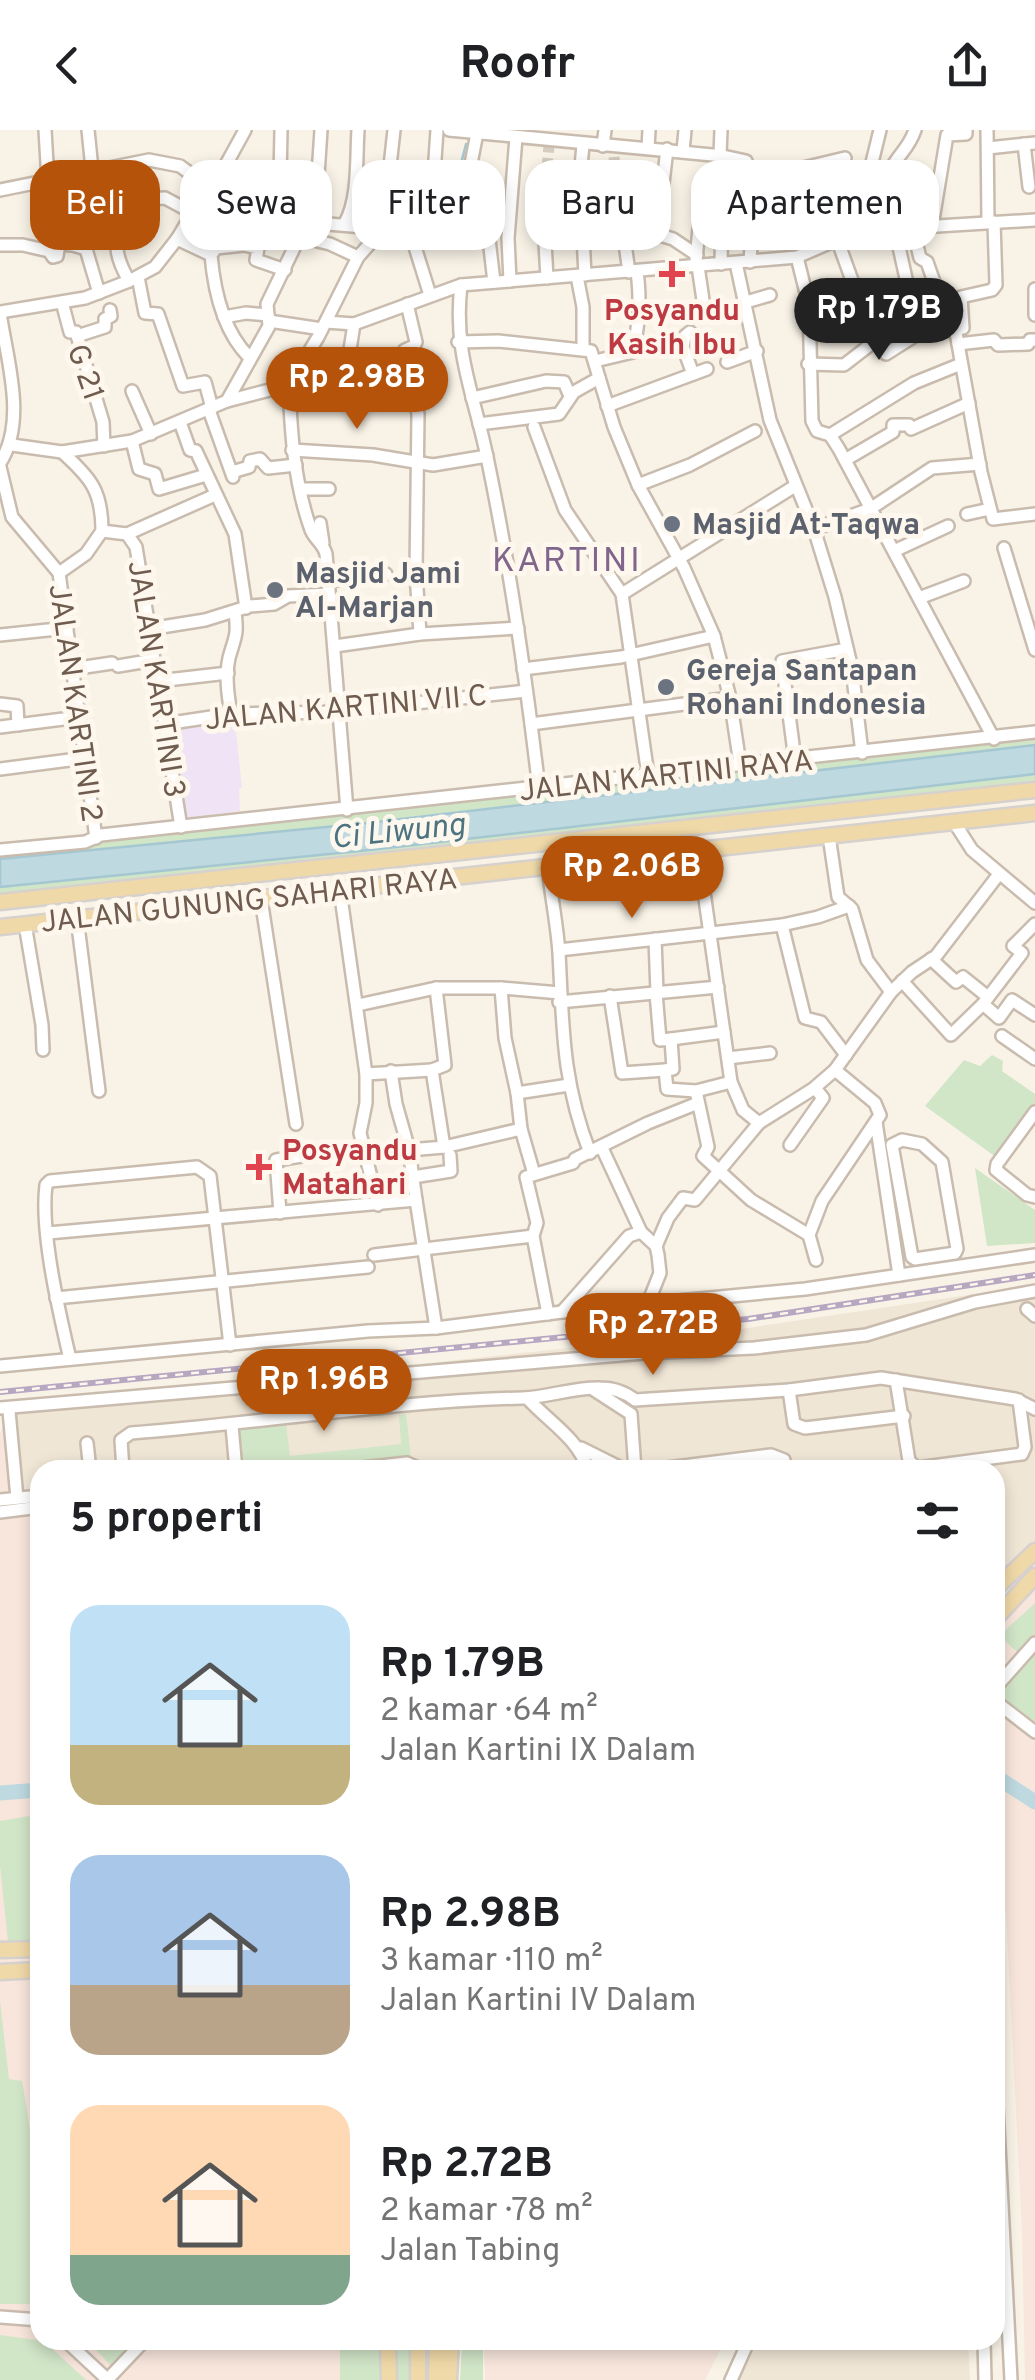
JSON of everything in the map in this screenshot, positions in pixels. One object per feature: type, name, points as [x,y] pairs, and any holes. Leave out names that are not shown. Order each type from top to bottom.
[{"type":"main road","name":"JALAN GUNUNG SAHARI RAYA","points":[[0,902],[1035,790]]},
{"type":"main road","name":"JALAN GUNUNG SAHARI RAYA","points":[[0,927],[1035,813]]},
{"type":"main road","points":[[1005,1579],[1035,1551]]},
{"type":"main road","points":[[1005,1608],[1035,1576]]},
{"type":"main road","points":[[0,1950],[30,1948]]},
{"type":"main road","points":[[0,1972],[30,1970]]},
{"type":"main road","points":[[388,2350],[389,2380]]},
{"type":"main road","points":[[418,2350],[418,2380]]},
{"type":"main road","points":[[436,2380],[437,2350]]},
{"type":"main road","points":[[449,2380],[450,2350]]},
{"type":"street","points":[[44,130],[46,160]]},
{"type":"street","points":[[87,160],[88,130]]},
{"type":"street","points":[[227,160],[245,130]]},
{"type":"street","points":[[280,160],[281,130]]},
{"type":"street","points":[[319,160],[321,130]]},
{"type":"street","points":[[345,224],[352,196],[358,130]]},
{"type":"street","points":[[390,160],[394,130]]},
{"type":"street","points":[[434,160],[436,130]]},
{"type":"street","points":[[451,130],[522,135],[550,144],[575,139],[610,150],[648,148],[739,160]]},
{"type":"street","points":[[605,130],[610,150]]},
{"type":"street","points":[[648,148],[649,130]]},
{"type":"street","points":[[683,151],[685,130]]},
{"type":"street","points":[[721,264],[722,130]]},
{"type":"street","points":[[873,160],[880,130]]},
{"type":"street","points":[[899,160],[909,148],[915,130]]},
{"type":"street","points":[[939,184],[947,135],[966,134],[966,130]]},
{"type":"street","points":[[957,337],[964,326],[961,297],[992,290],[996,285],[987,130]]},
{"type":"street","points":[[485,132],[469,174],[469,216],[471,221],[487,222],[494,282]]},
{"type":"street","points":[[510,281],[508,238],[522,135]]},
{"type":"street","points":[[575,139],[580,177],[583,348]]},
{"type":"street","points":[[988,148],[1030,144],[1029,188]]},
{"type":"street","points":[[667,150],[657,234],[672,239],[697,263]]},
{"type":"street","points":[[836,160],[844,158]]},
{"type":"street","points":[[0,190],[30,184]]},
{"type":"street","points":[[939,226],[1035,220]]},
{"type":"street","points":[[332,223],[352,225]]},
{"type":"street","points":[[0,465],[12,445],[12,389],[0,313],[99,293],[134,279],[155,267],[180,234]]},
{"type":"street","points":[[177,239],[211,255]]},
{"type":"street","points":[[0,245],[30,247]]},
{"type":"street","points":[[332,245],[358,257]]},
{"type":"street","points":[[249,357],[224,316],[211,255],[216,248],[250,246],[258,248],[257,260],[285,270]]},
{"type":"street","points":[[86,250],[99,293]]},
{"type":"street","points":[[116,250],[119,262],[134,279],[146,313],[158,314],[183,386],[205,382],[210,410],[232,475],[250,467],[250,461],[260,460],[268,468],[296,464]]},
{"type":"street","points":[[226,401],[269,318],[270,295],[292,250]]},
{"type":"street","points":[[323,543],[310,531],[292,450],[290,386],[364,250]]},
{"type":"street","points":[[416,250],[430,295]]},
{"type":"street","points":[[546,250],[547,278]]},
{"type":"street","points":[[596,361],[634,350],[635,322],[641,313],[629,250]]},
{"type":"street","points":[[698,250],[704,308]]},
{"type":"street","points":[[746,250],[746,302],[770,420],[814,529],[847,649],[862,754]]},
{"type":"street","points":[[224,316],[246,313],[324,326],[354,324],[461,285],[797,257],[813,250]]},
{"type":"street","points":[[809,305],[857,294],[844,250]]},
{"type":"street","points":[[808,364],[844,366],[879,338],[882,313],[894,306],[890,293],[907,284],[899,250]]},
{"type":"street","points":[[918,250],[920,258],[928,262],[940,300],[950,300],[994,520],[1035,514]]},
{"type":"street","points":[[797,257],[809,305],[812,421],[845,460],[994,739]]},
{"type":"street","points":[[461,285],[458,342],[487,456],[518,628],[539,790]]},
{"type":"street","points":[[1035,289],[1035,315]]},
{"type":"street","points":[[746,302],[770,295]]},
{"type":"street","name":"G 21","points":[[62,302],[70,332],[76,331],[103,422],[104,446]]},
{"type":"street","points":[[407,304],[416,342],[405,350],[416,402],[420,634]]},
{"type":"street","points":[[77,336],[105,327],[105,319],[112,316],[110,310]]},
{"type":"street","points":[[12,445],[62,452],[132,442],[226,401],[290,386],[344,394],[354,324]]},
{"type":"street","points":[[690,332],[685,336],[684,347],[693,374]]},
{"type":"street","points":[[886,354],[916,336],[994,340],[998,345],[1028,344],[1035,340]]},
{"type":"street","points":[[458,342],[498,341],[590,350],[606,406],[638,485],[714,636],[730,698],[740,764]]},
{"type":"street","points":[[728,362],[757,351]]},
{"type":"street","points":[[823,433],[914,383],[961,364]]},
{"type":"street","points":[[606,406],[706,369]]},
{"type":"street","points":[[480,424],[533,422],[559,414],[570,396],[599,378]]},
{"type":"street","points":[[472,398],[546,381],[564,382],[570,396]]},
{"type":"street","points":[[132,391],[152,434]]},
{"type":"street","points":[[845,460],[893,432],[893,425],[909,425],[911,429],[969,403]]},
{"type":"street","points":[[180,422],[190,450],[196,450],[235,534],[240,610],[228,674],[231,714]]},
{"type":"street","points":[[533,422],[575,529],[622,594],[648,774]]},
{"type":"street","points":[[638,485],[690,465],[755,431]]},
{"type":"street","points":[[132,442],[139,469],[154,474],[159,489],[206,475]]},
{"type":"street","points":[[292,450],[374,455],[433,465],[487,456]]},
{"type":"street","name":"JALAN KARTINI 3","points":[[62,452],[88,475],[97,491],[102,531],[126,534],[136,547],[182,827]]},
{"type":"street","points":[[814,529],[870,510],[932,468],[980,464]]},
{"type":"street","name":"JALAN KARTINI 2","points":[[0,465],[12,517],[59,573],[96,838]]},
{"type":"street","points":[[622,594],[794,486]]},
{"type":"street","points":[[301,489],[330,488]]},
{"type":"street","points":[[126,534],[215,495]]},
{"type":"street","points":[[966,514],[990,509]]},
{"type":"street","points":[[320,523],[341,711],[347,810]]},
{"type":"street","points":[[894,551],[948,526]]},
{"type":"street","points":[[59,573],[86,554],[102,531]]},
{"type":"street","points":[[1004,548],[1035,650]]},
{"type":"street","points":[[149,629],[274,604],[288,596],[386,574]]},
{"type":"street","points":[[919,598],[964,581]]},
{"type":"street","points":[[0,636],[67,628]]},
{"type":"street","points":[[334,646],[420,634],[518,628]]},
{"type":"street","points":[[523,669],[630,656],[714,636]]},
{"type":"street","points":[[795,760],[782,661],[847,649]]},
{"type":"street","points":[[72,668],[154,660]]},
{"type":"street","points":[[158,681],[228,674]]},
{"type":"street","name":"JALAN KARTINI VII C","points":[[165,724],[231,714],[341,711],[526,691]]},
{"type":"street","points":[[531,724],[730,698]]},
{"type":"street","points":[[0,704],[17,706],[18,725]]},
{"type":"street","points":[[0,727],[79,717]]},
{"type":"street","name":"JALAN KARTINI RAYA","points":[[0,850],[1035,732]]},
{"type":"street","points":[[0,769],[86,758]]},
{"type":"street","points":[[954,822],[972,850],[1035,903]]},
{"type":"street","points":[[829,836],[838,898],[850,906],[867,960],[892,992]]},
{"type":"street","points":[[698,850],[731,1082],[742,1110],[758,1123]]},
{"type":"street","points":[[548,868],[559,950],[569,1084],[579,1130],[596,1151],[641,1232],[656,1246]]},
{"type":"street","points":[[648,1303],[660,1273],[656,1246],[668,1218],[683,1198],[695,1200],[758,1123],[815,1088],[834,1070],[892,992],[944,947],[999,874]]},
{"type":"street","points":[[340,890],[366,1074],[360,1134],[378,1205]]},
{"type":"street","points":[[261,898],[296,1124]]},
{"type":"street","points":[[559,950],[782,925],[850,906]]},
{"type":"street","points":[[78,918],[100,1090]]},
{"type":"street","points":[[25,924],[43,1050]]},
{"type":"street","points":[[902,981],[951,1035],[986,1000],[1022,952],[1013,946],[1035,924]]},
{"type":"street","points":[[782,925],[806,1018],[821,1022],[846,1054]]},
{"type":"street","points":[[655,939],[660,1040],[724,1032]]},
{"type":"street","points":[[932,960],[956,982],[964,977],[999,1018],[1012,1000],[1035,1015]]},
{"type":"street","points":[[358,1006],[436,988],[501,988],[560,998],[718,986]]},
{"type":"street","points":[[366,1074],[432,1070],[445,1065],[436,988]]},
{"type":"street","points":[[501,988],[505,1038],[518,1092],[521,1130],[534,1174]]},
{"type":"street","points":[[610,996],[622,1073],[673,1069],[671,1039]]},
{"type":"street","points":[[1002,1036],[1035,1059]]},
{"type":"street","points":[[728,1058],[770,1053]]},
{"type":"street","points":[[413,1177],[451,1171],[432,1070]]},
{"type":"street","points":[[664,1070],[668,1090],[697,1097]]},
{"type":"street","points":[[816,1260],[809,1235],[834,1179],[880,1114],[876,1104],[834,1070]]},
{"type":"street","points":[[391,1071],[409,1150],[436,1328]]},
{"type":"street","points":[[555,1313],[533,1236],[537,1223],[526,1178],[573,1164],[575,1159],[731,1082]]},
{"type":"street","points":[[518,1092],[569,1084]]},
{"type":"street","points":[[790,1144],[823,1098],[815,1088]]},
{"type":"street","points":[[697,1097],[708,1147],[703,1155],[751,1200],[809,1235]]},
{"type":"street","points":[[1035,1112],[996,1168],[1027,1195],[1035,1197]]},
{"type":"street","points":[[876,1122],[899,1275]]},
{"type":"street","points":[[409,1150],[447,1151],[521,1130]]},
{"type":"street","points":[[896,1142],[922,1144],[942,1162],[957,1249],[955,1253],[934,1256],[912,1257],[892,1145],[896,1142]]},
{"type":"street","points":[[280,1213],[275,1164],[280,1158],[354,1148]]},
{"type":"street","points":[[70,1359],[56,1298],[44,1189],[50,1181],[196,1167],[210,1176],[230,1345]]},
{"type":"street","points":[[48,1233],[416,1200]]},
{"type":"street","points":[[555,1313],[629,1236],[641,1232]]},
{"type":"street","points":[[56,1298],[223,1282],[371,1261],[423,1248],[533,1236]]},
{"type":"street","points":[[0,1366],[436,1328],[820,1281],[899,1275],[1035,1255]]},
{"type":"street","points":[[934,1256],[935,1270]]},
{"type":"street","points":[[17,1498],[5,1409],[535,1362],[754,1348],[866,1335],[974,1302],[1035,1291]]},
{"type":"street","points":[[121,1460],[122,1440],[131,1433],[484,1398],[527,1398],[590,1388],[631,1404],[881,1378],[1018,1400],[1035,1409]]},
{"type":"street","points":[[896,1380],[909,1460]]},
{"type":"street","points":[[789,1390],[794,1424],[806,1428],[904,1416]]},
{"type":"street","points":[[527,1398],[581,1448],[605,1460]]},
{"type":"street","points":[[972,1460],[1022,1454],[1025,1446],[1018,1400]]},
{"type":"street","points":[[631,1404],[634,1460]]},
{"type":"street","points":[[232,1426],[235,1460]]},
{"type":"street","points":[[87,1444],[89,1460]]},
{"type":"street","points":[[581,1448],[585,1460]]},
{"type":"street","points":[[731,1460],[771,1455],[784,1460]]},
{"type":"street","points":[[0,1500],[30,1497]]},
{"type":"street","points":[[0,1512],[30,1508]]},
{"type":"street","points":[[1005,1676],[1035,1642]]},
{"type":"street","points":[[1005,1709],[1035,1732]]},
{"type":"street","points":[[1005,2306],[1011,2380]]},
{"type":"street","points":[[0,2317],[30,2319]]},
{"type":"street","points":[[76,2350],[108,2380],[136,2350]]},
{"type":"street","points":[[731,2380],[744,2350]]},
{"type":"street","points":[[984,2350],[985,2380]]},
{"type":"shaded area","points":[[235,722],[242,788],[240,811],[184,818],[171,730]]},
{"type":"shaded area","points":[[1035,1285],[1035,1589],[1005,1573],[1005,1460],[30,1460],[30,1492],[21,1493],[12,1408],[734,1330]]},
{"type":"shaded area","points":[[12,1408],[21,1493],[30,1492],[30,2350],[387,2350],[386,2380],[0,2380],[0,1433]]},
{"type":"shaded area","points":[[1005,1573],[1035,1589],[1035,2380],[1025,2380],[1022,2232],[1006,1913]]},
{"type":"shaded area","points":[[484,2350],[720,2350],[705,2380],[485,2380]]},
{"type":"shaded area","points":[[754,2350],[968,2350],[970,2380],[738,2380]]},
{"type":"green space","points":[[1035,733],[1035,745],[0,860],[0,850]]},
{"type":"green space","points":[[1035,774],[1035,790],[0,902],[0,887],[386,848]]},
{"type":"green space","points":[[992,1055],[1003,1061],[1002,1071],[1035,1094],[1035,1116],[1000,1160],[925,1106],[964,1060],[980,1066]]},
{"type":"green space","points":[[975,1168],[1035,1210],[1035,1243],[987,1246]]},
{"type":"green space","points":[[406,1414],[411,1458],[240,1460],[237,1429],[286,1424],[290,1456],[401,1444],[399,1415]]},
{"type":"green space","points":[[1035,1603],[1035,1724],[1005,1702],[1005,1684],[1025,1659],[1005,1641],[1005,1630]]},
{"type":"green space","points":[[30,1816],[30,1940],[8,1942],[0,1821]]},
{"type":"green space","points":[[0,2001],[9,2079],[22,2081],[30,2130],[30,2304],[0,2304]]},
{"type":"green space","points":[[0,2335],[30,2339],[30,2350],[54,2350],[86,2380],[0,2380]]},
{"type":"green space","points":[[96,2350],[130,2350],[114,2369]]},
{"type":"green space","points":[[340,2350],[418,2350],[418,2380],[340,2380]]},
{"type":"green space","points":[[462,2350],[483,2350],[483,2380],[460,2380]]},
{"type":"water","name":"Ci Liwung","points":[[1035,745],[1035,774],[370,850],[0,887],[0,859],[367,823]]},
{"type":"waterway","points":[[462,160],[466,144]]},
{"type":"waterway","points":[[1005,1782],[1035,1802]]},
{"type":"waterway","points":[[0,1793],[30,1791]]},
{"type":"tunnel","points":[[548,160],[549,145]]},
{"type":"railway","points":[[0,1392],[748,1319],[1035,1275]]},
{"type":"place","name":"Posyandu Kasih Ibu","points":[[672,274]]},
{"type":"place","name":"Masjid At-Taqwa","points":[[672,524]]},
{"type":"place","name":"Masjid Jami Al-Marjan","points":[[275,590]]},
{"type":"place","name":"Gereja Santapan Rohani Indonesia","points":[[666,687]]},
{"type":"place","name":"Posyandu Matahari","points":[[259,1167]]},
{"type":"district","name":"KARTINI","points":[[567,559]]}]
